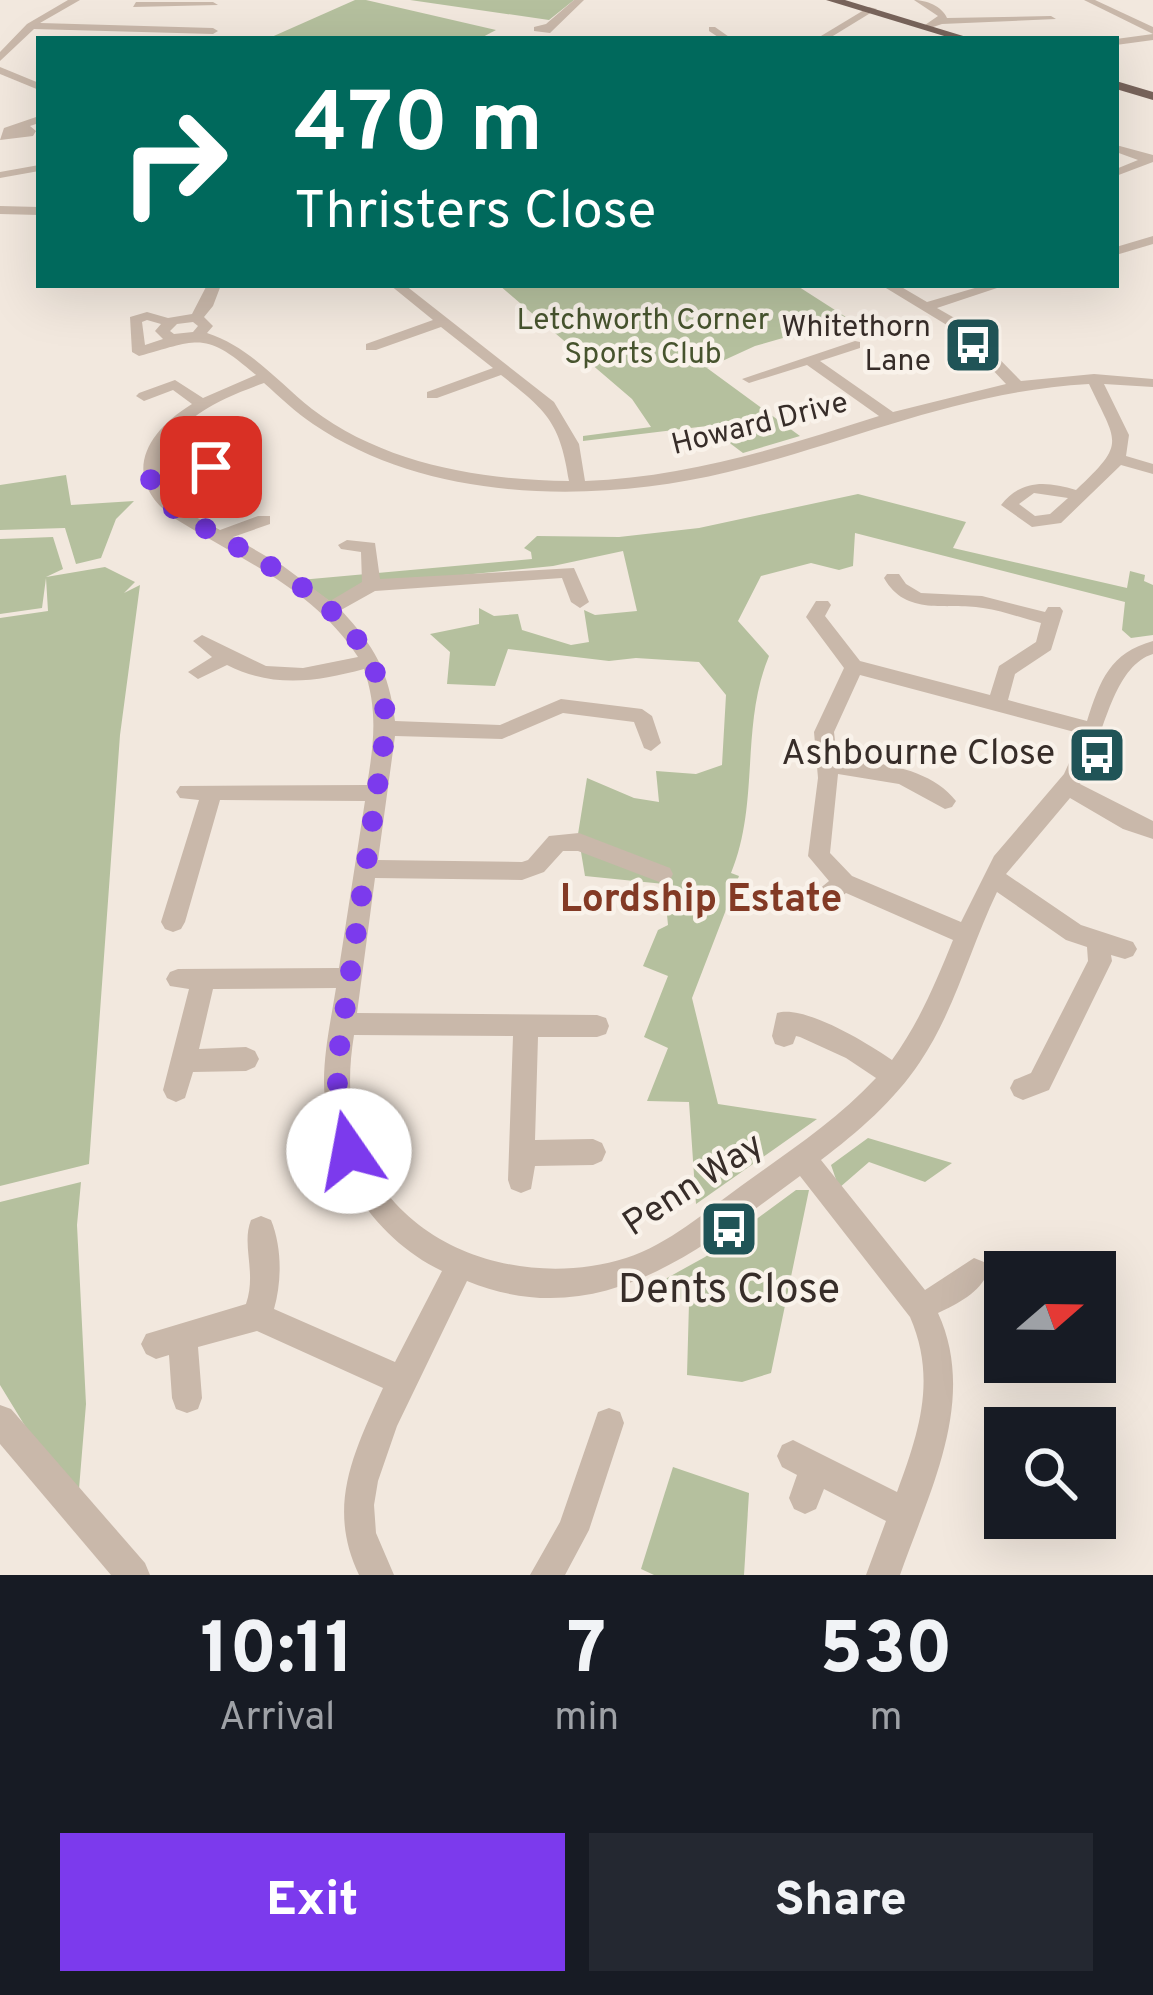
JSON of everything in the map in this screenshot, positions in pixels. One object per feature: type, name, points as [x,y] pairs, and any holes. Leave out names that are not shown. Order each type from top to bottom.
[{"type":"main road","points":[[832,0],[935,23],[961,36]]},
{"type":"main road","points":[[1119,86],[1153,96]]},
{"type":"street","points":[[0,58],[32,25],[75,0]]},
{"type":"street","points":[[549,26],[579,0]]},
{"type":"street","points":[[918,0],[940,12],[935,23],[1051,19]]},
{"type":"street","points":[[1094,2],[1153,34]]},
{"type":"street","points":[[136,5],[213,4]]},
{"type":"street","points":[[131,29],[162,6]]},
{"type":"street","points":[[826,36],[872,8]]},
{"type":"street","points":[[14,24],[213,31]]},
{"type":"street","points":[[711,29],[722,36]]},
{"type":"street","points":[[1119,41],[1153,34]]},
{"type":"street","points":[[0,70],[36,86]]},
{"type":"street","points":[[0,86],[21,79]]},
{"type":"street","points":[[23,128],[36,121]]},
{"type":"street","points":[[1119,149],[1151,159]]},
{"type":"street","points":[[1119,172],[1151,159]]},
{"type":"street","points":[[0,175],[36,169]]},
{"type":"street","points":[[0,209],[36,211]]},
{"type":"street","points":[[1119,250],[1153,240]]},
{"type":"street","points":[[196,317],[206,326],[198,335],[139,352],[135,320],[147,316],[168,322],[196,317],[213,288]]},
{"type":"street","points":[[401,288],[506,368],[557,416],[572,444],[578,486]]},
{"type":"street","points":[[893,288],[973,338],[1016,384]]},
{"type":"street","points":[[925,307],[990,288]]},
{"type":"street","points":[[371,347],[444,321]]},
{"type":"street","points":[[168,322],[162,331],[177,339]]},
{"type":"street","name":"Howard Drive","points":[[198,335],[221,343],[322,423],[406,461],[482,479],[578,486],[725,468],[1016,384],[1094,378],[1153,383]]},
{"type":"street","points":[[749,379],[855,345]]},
{"type":"street","points":[[808,360],[892,418]]},
{"type":"street","points":[[444,394],[506,368]]},
{"type":"street","points":[[150,469],[162,438],[201,404],[263,378]]},
{"type":"street","points":[[1079,496],[1118,459],[1121,435],[1094,378]]},
{"type":"street","points":[[144,396],[175,384],[201,404]]},
{"type":"street","points":[[150,469],[206,456],[225,480]]},
{"type":"street","points":[[1118,459],[1153,469]]},
{"type":"street","name":"Penn Way","points":[[150,469],[157,495],[329,609],[354,630],[372,660],[384,691],[386,728],[337,1064],[338,1109],[358,1172],[390,1217],[412,1237],[460,1264],[525,1282],[578,1282],[622,1273],[678,1247],[843,1129],[914,1050],[993,877],[1022,830],[1068,787],[1125,660],[1140,649],[1153,647]]},
{"type":"street","points":[[219,536],[268,520]]},
{"type":"street","points":[[347,545],[369,547],[371,585]]},
{"type":"street","points":[[329,609],[371,585],[568,572],[580,602]]},
{"type":"street","points":[[893,578],[900,590],[920,599],[979,602],[1052,615],[1044,645],[1006,671],[997,706]]},
{"type":"street","points":[[822,605],[815,617],[854,667],[1094,730]]},
{"type":"street","points":[[202,641],[240,668],[279,678],[322,674],[372,660]]},
{"type":"street","points":[[198,672],[225,658]]},
{"type":"street","points":[[854,667],[824,733],[828,766],[819,856],[844,882],[966,935]]},
{"type":"street","points":[[386,728],[502,732],[560,706],[585,706],[642,716],[651,743]]},
{"type":"street","points":[[828,766],[914,781],[945,801]]},
{"type":"street","points":[[1068,787],[1131,823],[1153,830]]},
{"type":"street","points":[[173,922],[194,896],[199,792],[378,793]]},
{"type":"street","points":[[367,869],[511,872],[536,866],[557,842],[598,862],[662,874]]},
{"type":"street","points":[[993,877],[1054,921],[1125,949]]},
{"type":"street","points":[[792,898],[822,900],[844,882]]},
{"type":"street","points":[[1023,1088],[1040,1082],[1100,961],[1098,942]]},
{"type":"street","points":[[176,1090],[184,1061],[191,980],[349,978]]},
{"type":"street","points":[[784,1036],[786,1021],[826,1034],[853,1046],[894,1077]]},
{"type":"street","points":[[343,1024],[597,1026]]},
{"type":"street","points":[[526,1026],[522,1167],[592,1152]]},
{"type":"street","points":[[184,1061],[246,1059]]},
{"type":"street","points":[[802,1157],[920,1307],[935,1340],[941,1383],[929,1447],[883,1575]]},
{"type":"street","points":[[257,1316],[267,1285],[261,1230]]},
{"type":"street","points":[[378,1575],[358,1528],[365,1470],[460,1264]]},
{"type":"street","points":[[920,1307],[949,1293],[974,1272]]},
{"type":"street","points":[[187,1398],[170,1340],[257,1316],[405,1382]]},
{"type":"street","points":[[0,1420],[133,1575]]},
{"type":"street","points":[[546,1575],[573,1530],[609,1423]]},
{"type":"street","points":[[804,1474],[903,1512]]},
{"type":"green space","points":[[355,0],[496,30],[485,36],[274,36]]},
{"type":"green space","points":[[410,0],[574,0],[549,20]]},
{"type":"green space","name":"Letchworth Corner Sports Club","points":[[502,288],[801,288],[849,319],[755,346],[707,368],[800,436],[743,453],[707,426],[583,441],[583,436],[651,427],[632,399]]},
{"type":"green space","points":[[66,475],[71,505],[134,501],[116,519],[101,558],[76,564],[65,528],[0,530],[0,485]]},
{"type":"green space","points":[[858,494],[966,522],[953,548],[1127,588],[1130,571],[1145,575],[1144,581],[1153,585],[1153,635],[1131,638],[1122,630],[1125,602],[855,533],[853,566],[839,570],[811,563],[761,576],[738,621],[769,656],[755,710],[745,819],[731,873],[739,876],[692,998],[718,1104],[817,1119],[696,1204],[689,1102],[647,1101],[668,1048],[644,1037],[668,976],[643,966],[658,930],[668,925],[664,884],[585,876],[578,834],[587,778],[634,798],[659,802],[656,771],[696,774],[722,765],[726,695],[699,662],[609,661],[508,649],[495,686],[447,684],[450,652],[430,634],[479,624],[479,608],[494,616],[518,614],[522,630],[571,645],[589,642],[584,610],[595,615],[637,611],[623,551],[553,566],[365,585],[332,603],[300,580],[532,559],[524,548],[537,536],[619,537],[699,528]]},
{"type":"green space","points":[[53,537],[63,569],[46,577],[105,567],[135,582],[124,593],[140,585],[120,735],[89,1164],[0,1186],[0,618],[48,611],[46,578],[42,608],[0,614],[0,539]]},
{"type":"green space","points":[[868,1138],[952,1163],[925,1182],[869,1162],[839,1188],[831,1165]]},
{"type":"green space","points":[[81,1182],[77,1225],[86,1404],[79,1489],[33,1439],[0,1385],[0,1202]]},
{"type":"green space","points":[[796,1190],[809,1190],[771,1373],[742,1382],[687,1375],[689,1303],[655,1289],[658,1283],[705,1257]]},
{"type":"green space","points":[[673,1467],[749,1493],[744,1575],[654,1575],[641,1569]]},
{"type":"place","name":"Whitethorn Lane","points":[[973,345]]},
{"type":"place","name":"Ashbourne Close","points":[[1097,755]]},
{"type":"place","name":"Dents Close","points":[[729,1229]]},
{"type":"district","name":"Lordship Estate","points":[[701,901]]},
{"type":"route","points":[[211,467],[205,460],[150,469],[151,484],[157,495],[185,517],[289,581],[354,630],[384,691],[386,728],[337,1064],[338,1109],[349,1151]]}]
